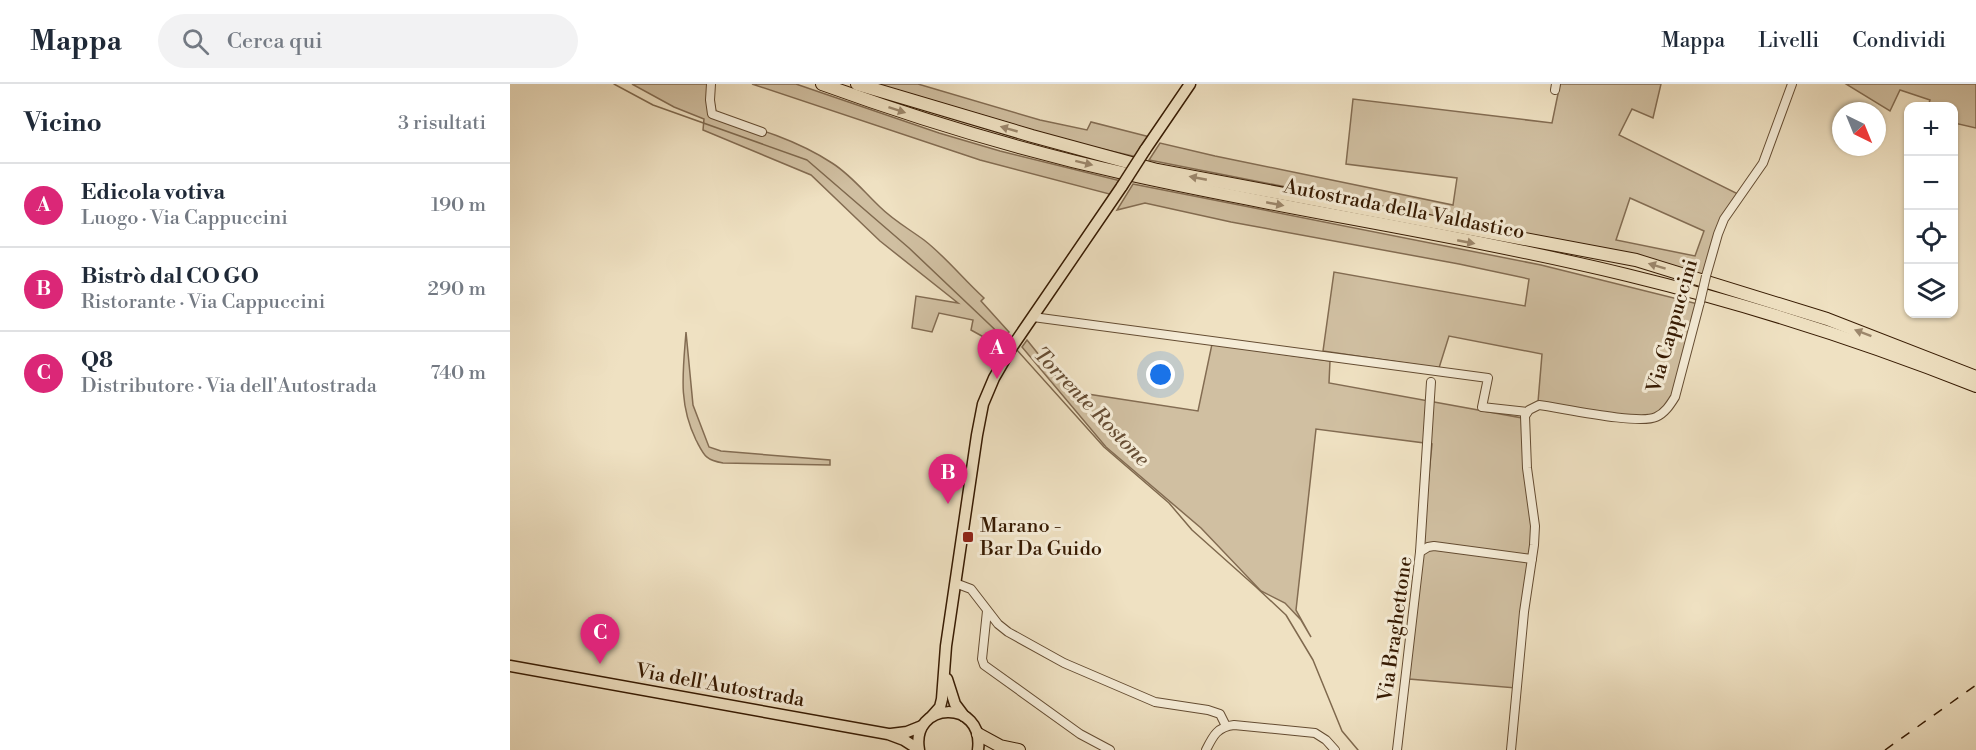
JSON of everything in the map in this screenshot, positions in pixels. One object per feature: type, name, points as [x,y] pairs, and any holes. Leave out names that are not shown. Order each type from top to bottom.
[{"type":"highway","name":"Autostrada della Valdastico","points":[[822,84],[1021,148],[1124,173],[1491,246],[1638,278],[1826,332],[1976,386]]},
{"type":"highway","name":"Autostrada della Valdastico","points":[[857,84],[1157,170],[1636,260],[1827,319],[1976,376]]},
{"type":"highway","points":[[978,734],[1000,746],[1019,750]]},
{"type":"main road","points":[[888,734],[907,732],[922,726],[940,706],[946,646],[977,435],[983,404],[994,378],[1019,336],[1190,84]]},
{"type":"main road","name":"Via dell'Autostrada","points":[[510,666],[888,734]]},
{"type":"main road","points":[[945,671],[955,704],[975,727],[978,734],[978,750]]},
{"type":"main road","points":[[932,716],[948,712],[964,716]]},
{"type":"main road","points":[[918,749],[917,741],[922,726]]},
{"type":"main road","points":[[888,734],[918,749]]},
{"type":"street","points":[[711,84],[712,114],[762,132]]},
{"type":"street","name":"Via Cappuccini","points":[[1032,317],[1488,378],[1482,407],[1527,412],[1539,405],[1640,420],[1657,417],[1675,397],[1706,276],[1724,219],[1762,162],[1792,84]]},
{"type":"street","points":[[1420,552],[1431,382]]},
{"type":"street","points":[[1514,748],[1524,612],[1535,526],[1525,446],[1527,412]]},
{"type":"street","name":"Via Braghettone","points":[[1397,750],[1420,552],[1434,546],[1532,558]]},
{"type":"street","points":[[955,583],[971,589],[987,611],[1008,632],[1064,663],[1155,702],[1220,714],[1226,726]]},
{"type":"street","points":[[987,611],[982,659],[984,665],[1080,734],[1110,750]]},
{"type":"street","points":[[1206,750],[1218,730],[1226,726],[1315,733],[1335,750]]},
{"type":"shaded area","points":[[632,84],[713,84],[712,93],[717,117],[791,141],[839,168],[885,212],[940,254],[984,298],[981,301],[1009,332],[998,345],[971,330],[973,320],[939,313],[932,332],[912,328],[916,296],[958,303],[880,241],[811,175],[703,130],[704,119],[674,107]]},
{"type":"shaded area","points":[[752,84],[796,84],[939,133],[1000,151],[1121,181],[1113,195],[980,160]]},
{"type":"shaded area","points":[[876,84],[918,84],[1040,120],[1087,130],[1091,122],[1150,137],[1137,157],[1076,143]]},
{"type":"shaded area","points":[[1560,84],[1661,84],[1653,118],[1632,109],[1619,135],[1738,194],[1729,207],[1705,278],[1504,230],[1149,160],[1160,143],[1453,205],[1457,178],[1346,164],[1353,99],[1552,123]],"holes":[[[1630,198],[1704,231],[1695,256],[1616,240]]]},
{"type":"shaded area","points":[[1846,84],[1976,84],[1976,128],[1958,124],[1958,102],[1929,102],[1930,100],[1900,90],[1890,111],[1886,109],[1886,102],[1875,102]]},
{"type":"shaded area","points":[[1133,184],[1541,265],[1698,304],[1670,402],[1658,414],[1642,418],[1538,402],[1542,354],[1449,336],[1439,368],[1323,351],[1334,272],[1525,306],[1529,279],[1231,222],[1145,203],[1117,210]]},
{"type":"shaded area","points":[[686,332],[693,405],[709,447],[721,451],[830,460],[830,465],[723,463],[706,456],[696,440],[686,413],[683,374]]},
{"type":"shaded area","points":[[1027,340],[1068,391],[1198,411],[1212,344],[1330,361],[1329,383],[1522,418],[1533,524],[1516,688],[1409,679],[1432,444],[1316,429],[1296,610],[1311,637],[1301,620],[1285,603],[1261,591],[1201,528],[1106,447],[1022,347]]},
{"type":"waterway","name":"Torrente Rostone","points":[[614,84],[653,105],[807,160],[909,248],[1008,342]]},
{"type":"waterway","name":"Torrente Rostone","points":[[1016,349],[1104,447],[1169,503],[1192,530],[1286,615],[1313,660],[1342,731],[1358,750]]},
{"type":"railway","points":[[1885,750],[1976,685]]},
{"type":"place","name":"Edicola votiva","points":[[997,379]]},
{"type":"place","name":"Bistrò dal CO GO","points":[[948,504]]},
{"type":"place","name":"Marano - Bar Da Guido","points":[[968,537]]},
{"type":"place","name":"Q8","points":[[600,664]]}]
